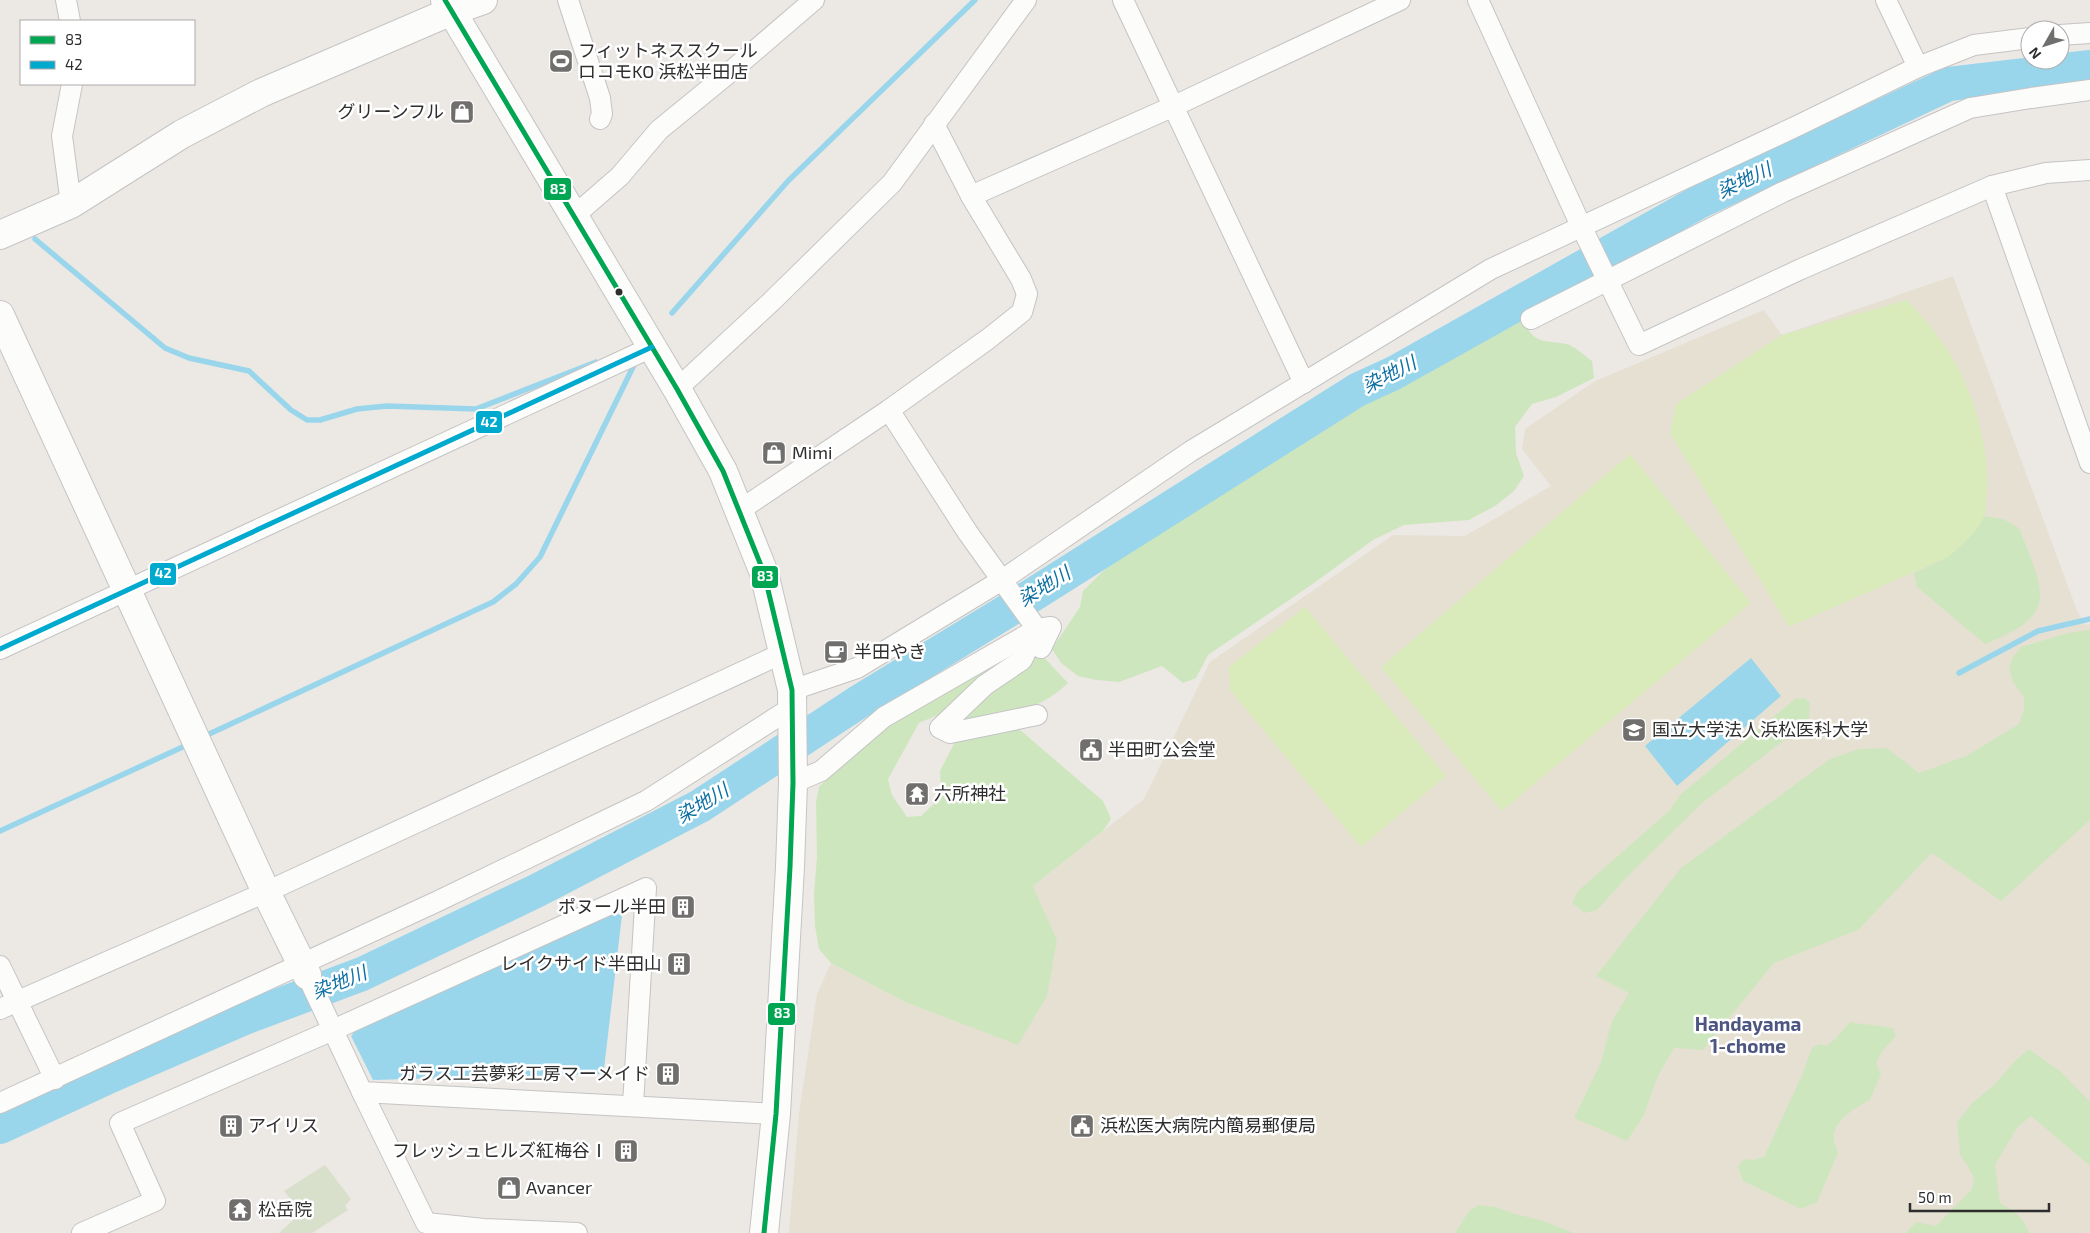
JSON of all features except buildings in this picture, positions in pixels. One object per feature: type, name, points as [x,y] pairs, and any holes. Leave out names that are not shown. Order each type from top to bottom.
[{"type":"street","points":[[66,0],[70,20]]},
{"type":"street","points":[[0,235],[71,204],[182,134],[261,93],[449,6],[483,0]]},
{"type":"street","points":[[568,0],[600,98],[602,114],[600,119]]},
{"type":"street","points":[[574,216],[626,170],[658,130],[730,72],[814,0]]},
{"type":"street","points":[[677,389],[772,301],[892,183],[1026,0]]},
{"type":"street","points":[[1123,0],[1304,383]]},
{"type":"street","points":[[971,196],[1172,107],[1400,0]]},
{"type":"street","points":[[1478,0],[1581,226],[1639,345],[1801,269],[1992,186],[2046,173],[2090,170]]},
{"type":"street","points":[[1886,0],[1918,68]]},
{"type":"street","points":[[449,6],[677,389],[723,471],[764,573],[783,653],[791,707],[793,783],[776,1114],[764,1233]]},
{"type":"street","points":[[2070,34],[2090,32]]},
{"type":"street","points":[[0,1103],[304,970],[646,801],[791,707],[1004,583],[1191,451],[1491,269],[1918,68],[1974,45],[2020,39]]},
{"type":"street","points":[[71,204],[62,136],[72,85]]},
{"type":"street","points":[[1532,319],[1782,192],[1970,108],[2090,90]]},
{"type":"street","points":[[740,510],[889,410],[988,339],[1022,312],[1027,294],[1022,279],[971,196],[934,124]]},
{"type":"street","points":[[1992,186],[2090,463]]},
{"type":"street","points":[[0,315],[266,892],[426,1223],[483,1231],[577,1233]]},
{"type":"street","points":[[0,649],[652,347]]},
{"type":"street","points":[[889,410],[968,533],[1035,626]]},
{"type":"street","points":[[1035,626],[1022,660],[985,685],[940,728],[950,733],[1037,715]]},
{"type":"street","points":[[793,783],[821,771],[884,717],[1035,626],[1051,627],[1041,648]]},
{"type":"street","points":[[8,1005],[266,892],[783,653]]},
{"type":"street","points":[[82,1233],[155,1201],[120,1123],[329,1022],[646,888],[633,1105]]},
{"type":"street","points":[[0,966],[8,1005],[55,1079]]},
{"type":"street","points":[[362,1092],[776,1114]]},
{"type":"shaded area","name":"国立大学法人浜松医科大学","points":[[1953,276],[2076,608],[2085,625],[2090,624],[2090,1233],[789,1233],[799,1114],[817,994],[831,963],[905,1002],[935,1013],[1057,940],[1033,886],[1144,799],[1210,662],[1393,535],[1465,536],[1551,486],[1522,449],[1525,429],[1595,381],[1764,310],[1782,335]]},
{"type":"green space","points":[[1907,300],[1929,325],[1954,360],[1971,398],[1984,445],[1986,461],[1987,491],[1985,514],[1973,534],[1948,557],[1789,627],[1670,433],[1676,404],[1782,335]]},
{"type":"green space","points":[[1514,314],[1525,321],[1528,329],[1536,338],[1569,345],[1592,361],[1594,378],[1556,397],[1532,404],[1515,427],[1516,453],[1524,476],[1514,491],[1495,506],[1469,520],[1404,525],[1373,540],[1314,583],[1208,655],[1196,678],[1183,683],[1162,666],[1119,682],[1078,676],[1061,663],[1052,649],[1080,607],[1083,591],[1101,573],[1156,528],[1247,467],[1361,397],[1404,377],[1483,330]]},
{"type":"green space","points":[[1630,454],[1751,603],[1502,811],[1381,667]]},
{"type":"green space","points":[[1984,516],[2003,519],[2019,528],[2035,569],[2040,599],[2036,611],[2026,623],[1985,644],[1917,587],[1914,573],[1948,557]]},
{"type":"green space","points":[[1305,607],[1446,776],[1361,847],[1230,690],[1229,667]]},
{"type":"green space","points":[[2090,630],[2090,820],[2001,901],[1932,853],[1858,930],[1774,963],[1703,1050],[1674,1048],[1657,1078],[1644,1115],[1627,1141],[1574,1118],[1601,1062],[1612,1021],[1629,993],[1596,976],[1681,868],[1830,759],[1859,749],[1887,748],[1919,773],[1966,756],[2019,724],[2024,709],[2024,697],[2013,682],[2009,667],[2013,657],[2021,647],[2068,633]]},
{"type":"green space","points":[[1027,639],[1017,659],[938,715],[919,723],[888,779],[892,795],[907,817],[921,816],[941,797],[940,771],[955,742],[1004,730],[1020,730],[1103,801],[1111,819],[1103,831],[1033,886],[1057,940],[1047,996],[1018,1045],[905,1002],[831,963],[819,949],[815,926],[814,894],[817,857],[816,802],[819,787],[885,722]]},
{"type":"green space","points":[[1039,652],[1068,683],[1043,702],[1014,714],[952,728],[958,714]]},
{"type":"green space","points":[[1805,698],[1810,703],[1809,718],[1795,732],[1701,804],[1626,878],[1597,910],[1585,913],[1572,903],[1578,891],[1670,810],[1680,795],[1795,699]]},
{"type":"green space","points":[[1851,1022],[1890,1028],[1893,1029],[1896,1036],[1883,1050],[1876,1063],[1881,1074],[1870,1100],[1852,1111],[1836,1128],[1834,1141],[1838,1153],[1817,1202],[1801,1209],[1743,1181],[1738,1167],[1744,1159],[1752,1160],[1764,1157],[1802,1075],[1812,1048],[1819,1044],[1826,1046],[1830,1044]]},
{"type":"green space","points":[[2029,1049],[2061,1072],[2090,1102],[2090,1166],[2031,1116],[2017,1128],[1995,1165],[2000,1203],[2018,1215],[2029,1233],[1906,1233],[1916,1222],[1936,1226],[1972,1189],[1974,1177],[1960,1154],[1957,1123],[1972,1103],[1993,1086],[2016,1060]]},
{"type":"green space","points":[[325,1165],[351,1199],[345,1206],[348,1210],[312,1233],[279,1233],[301,1213],[284,1191]]},
{"type":"green space","points":[[1478,1205],[1496,1207],[1543,1221],[1574,1233],[1455,1233],[1469,1211]]},
{"type":"water","points":[[1751,658],[1781,696],[1677,786],[1645,746]]},
{"type":"water","points":[[613,913],[622,915],[604,1069],[599,1074],[373,1080],[351,1036],[355,1031]]},
{"type":"waterway","points":[[672,313],[788,181],[975,0]]},
{"type":"waterway","name":"染地川","points":[[0,1127],[106,1078],[247,1017],[362,974],[536,891],[700,806],[860,701],[1004,613],[1357,390],[1394,373],[1699,202],[1949,84],[2090,67]]},
{"type":"waterway","points":[[35,239],[165,348],[189,358],[249,371],[291,410],[307,420],[320,420],[357,409],[387,406],[476,409],[596,362]]},
{"type":"waterway","points":[[207,735],[493,602],[516,584],[540,557],[634,365]]},
{"type":"waterway","points":[[1959,673],[2038,631],[2090,619]]},
{"type":"waterway","points":[[0,831],[187,745]]},
{"type":"transit line","name":"83","points":[[445,0],[677,389],[723,471],[764,573],[792,690],[793,783],[776,1114],[764,1233]]},
{"type":"transit line","name":"42","points":[[0,649],[652,347]]},
{"type":"place","name":"フィットネススクール ロコモKO 浜松半田店","points":[[561,61]]},
{"type":"place","name":"グリーンフル","points":[[462,112]]},
{"type":"place","name":"Mimi","points":[[774,453]]},
{"type":"place","name":"半田やき","points":[[836,652]]},
{"type":"place","name":"国立大学法人浜松医科大学","points":[[1634,730]]},
{"type":"place","name":"半田町公会堂","points":[[1091,750]]},
{"type":"place","name":"六所神社","points":[[917,794]]},
{"type":"place","name":"ポヌール半田","points":[[683,907]]},
{"type":"place","name":"レイクサイド半田山","points":[[679,964]]},
{"type":"place","name":"ガラス工芸夢彩工房マーメイド","points":[[668,1074]]},
{"type":"place","name":"アイリス","points":[[231,1126]]},
{"type":"place","name":"浜松医大病院内簡易郵便局","points":[[1082,1126]]},
{"type":"place","name":"フレッシュヒルズ紅梅谷Ⅰ","points":[[626,1151]]},
{"type":"place","name":"Avancer","points":[[509,1188]]},
{"type":"place","name":"松岳院","points":[[240,1210]]},
{"type":"district","name":"Handayama 1-chome","points":[[1748,1035]]}]
